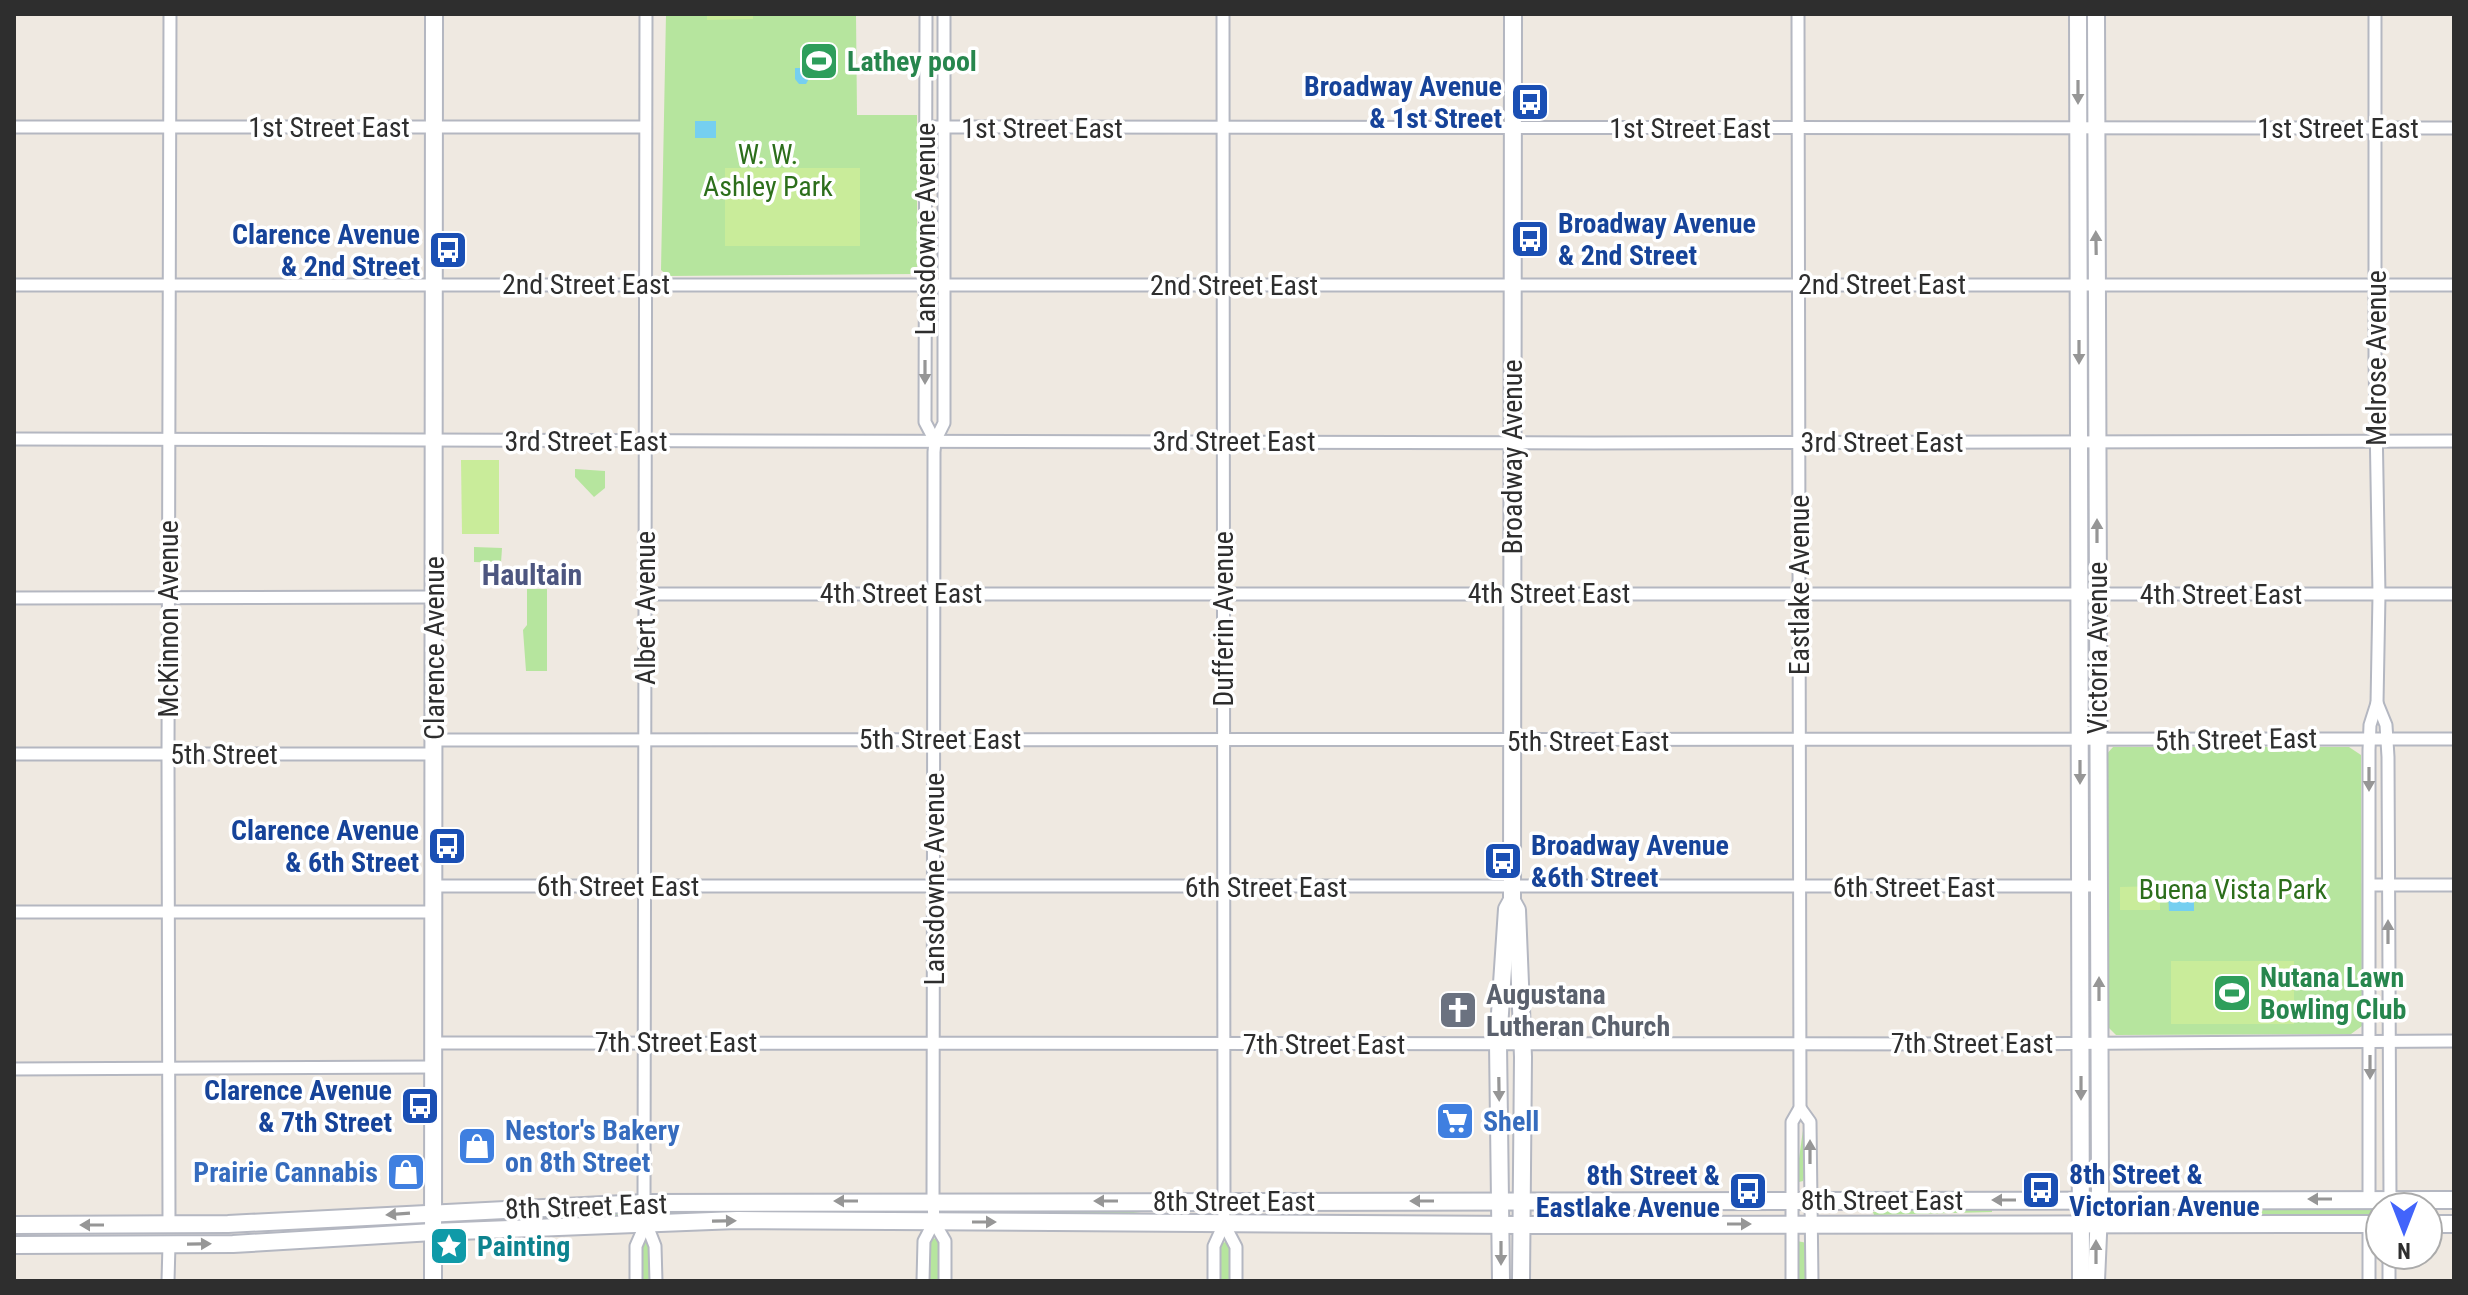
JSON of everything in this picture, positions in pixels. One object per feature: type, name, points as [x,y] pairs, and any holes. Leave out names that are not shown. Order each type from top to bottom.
[{"type":"main road","name":"Clarence Avenue","points":[[433,1281],[434,14]]},
{"type":"main road","name":"Broadway Avenue","points":[[1513,14],[1512,893],[1517,910],[1523,1043],[1521,1281]]},
{"type":"main road","name":"Victoria Avenue","points":[[2078,14],[2079,442],[2098,741],[2100,1200],[2089,1224],[2081,1281]]},
{"type":"main road","name":"Victoria Avenue","points":[[2096,14],[2097,442],[2080,741],[2081,1200],[2089,1224],[2096,1281]]},
{"type":"main road","name":"Broadway Avenue","points":[[1501,1281],[1498,1043],[1507,909],[1512,893]]},
{"type":"main road","name":"8th Street East","points":[[14,1225],[286,1221],[644,1203],[2364,1199]]},
{"type":"main road","name":"8th Street East","points":[[14,1245],[273,1242],[433,1232],[737,1220],[1521,1225],[2364,1224]]},
{"type":"street","name":"McKinnon Avenue","points":[[169,1225],[170,14]]},
{"type":"street","name":"Albert Avenue","points":[[644,1203],[646,14]]},
{"type":"street","name":"Lansdowne Avenue","points":[[926,14],[925,422],[935,441]]},
{"type":"street","name":"Lansdowne Avenue","points":[[944,14],[944,423],[935,441],[933,1201],[934,1222],[945,1241],[945,1281]]},
{"type":"street","name":"Dufferin Avenue","points":[[1223,14],[1223,1201],[1224,1224],[1236,1247],[1236,1281]]},
{"type":"street","name":"Eastlake Avenue","points":[[1792,1281],[1792,1122],[1800,1108],[1798,14]]},
{"type":"street","name":"Melrose Avenue","points":[[2369,1191],[2369,738],[2377,703],[2379,595],[2375,14]]},
{"type":"street","name":"1st Street East","points":[[14,127],[644,127]]},
{"type":"street","name":"1st Street East","points":[[925,127],[2454,128]]},
{"type":"street","name":"2nd Street East","points":[[14,285],[2454,285]]},
{"type":"street","name":"3rd Street East","points":[[14,439],[2454,441]]},
{"type":"street","name":"4th Street East","points":[[645,594],[2454,594]]},
{"type":"street","points":[[14,598],[434,597]]},
{"type":"street","name":"Melrose Avenue","points":[[2377,703],[2386,725],[2390,1191]]},
{"type":"street","name":"5th Street East","points":[[721,739],[2454,739]]},
{"type":"street","name":"5th Street","points":[[14,754],[168,755],[721,739]]},
{"type":"street","points":[[2370,885],[2454,885]]},
{"type":"street","name":"6th Street East","points":[[434,886],[1222,887],[1512,893],[1800,887],[2098,886]]},
{"type":"street","points":[[14,912],[434,912]]},
{"type":"street","name":"7th Street East","points":[[433,1043],[2454,1041]]},
{"type":"street","points":[[14,1069],[433,1067]]},
{"type":"street","name":"Eastlake Avenue","points":[[1800,1108],[1810,1122],[1812,1281]]},
{"type":"street","name":"Lansdowne Avenue","points":[[923,1281],[924,1241],[934,1222]]},
{"type":"street","points":[[636,1281],[636,1246],[646,1223]]},
{"type":"street","points":[[646,1223],[655,1246],[656,1281]]},
{"type":"street","name":"Dufferin Avenue","points":[[1214,1281],[1214,1246],[1224,1224]]},
{"type":"street","points":[[168,1281],[169,1245]]},
{"type":"green space","name":"W. W. Ashley Park","points":[[666,14],[856,14],[857,115],[917,115],[917,268],[913,274],[668,276],[661,270]]},
{"type":"green space","points":[[707,14],[753,14],[753,19],[707,20]]},
{"type":"green space","points":[[2085,142],[2090,142],[2091,268],[2085,268]]},
{"type":"green space","points":[[725,168],[860,168],[860,246],[725,246]]},
{"type":"green space","points":[[2085,299],[2091,299],[2091,425],[2085,425]]},
{"type":"green space","points":[[2091,455],[2091,576],[2086,576],[2085,456]]},
{"type":"green space","points":[[461,460],[499,460],[499,534],[462,534]]},
{"type":"green space","points":[[575,469],[605,471],[605,488],[594,497],[575,477]]},
{"type":"green space","points":[[474,547],[502,548],[501,563],[474,562]]},
{"type":"green space","points":[[527,589],[547,589],[547,671],[526,671],[523,630],[527,625]]},
{"type":"green space","points":[[2086,608],[2091,608],[2091,723],[2086,723]]},
{"type":"green space","name":"Buena Vista Park","points":[[2113,747],[2349,747],[2361,755],[2362,1026],[2351,1034],[2116,1035],[2106,1025],[2105,756]]},
{"type":"green space","points":[[2086,754],[2092,755],[2092,869],[2086,869]]},
{"type":"green space","points":[[2160,886],[2160,910],[2120,910],[2120,887]]},
{"type":"green space","points":[[2085,901],[2093,901],[2093,1027],[2086,1027]]},
{"type":"green space","name":"Nutana Lawn Bowling Club","points":[[2171,961],[2294,961],[2294,1024],[2171,1024]]},
{"type":"green space","points":[[2086,1058],[2093,1058],[2094,1185],[2089,1184]]},
{"type":"green space","points":[[1803,1130],[1804,1177],[1799,1182],[1797,1173]]},
{"type":"green space","points":[[887,1209],[854,1215],[523,1217],[523,1214],[571,1211]]},
{"type":"green space","points":[[1141,1209],[1141,1212],[1117,1215],[994,1216],[993,1213],[1029,1210]]},
{"type":"green space","points":[[1992,1209],[1992,1212],[1874,1215],[1873,1212],[1898,1210]]},
{"type":"green space","points":[[2212,1209],[2364,1209],[2364,1215],[2182,1215],[2181,1212]]},
{"type":"green space","points":[[929,1238],[940,1239],[940,1281],[927,1281]]},
{"type":"green space","points":[[647,1241],[650,1245],[650,1281],[641,1281],[641,1244]]},
{"type":"green space","points":[[1797,1241],[1807,1243],[1807,1281],[1795,1281]]},
{"type":"green space","points":[[1226,1242],[1229,1247],[1229,1281],[1218,1281],[1218,1250],[1221,1243]]},
{"type":"water","name":"Lathey pool","points":[[819,45],[833,53],[833,75],[811,75],[806,84],[799,84],[795,79],[795,68],[805,68],[805,53]]},
{"type":"water","points":[[695,121],[716,121],[716,138],[695,138]]},
{"type":"water","points":[[2168,893],[2194,893],[2194,911],[2169,911]]},
{"type":"place","name":"Lathey pool","points":[[819,61]]},
{"type":"place","name":"Broadway Avenue & 1st Street","points":[[1530,102]]},
{"type":"place","name":"Broadway Avenue & 2nd Street","points":[[1530,239]]},
{"type":"place","name":"Clarence Avenue & 2nd Street","points":[[448,250]]},
{"type":"place","name":"Clarence Avenue & 6th Street","points":[[447,846]]},
{"type":"place","name":"Broadway Avenue &6th Street","points":[[1503,861]]},
{"type":"place","name":"Nutana Lawn Bowling Club","points":[[2232,993]]},
{"type":"place","name":"Augustana Lutheran Church","points":[[1458,1010]]},
{"type":"place","name":"Clarence Avenue & 7th Street","points":[[420,1106]]},
{"type":"place","name":"Shell","points":[[1455,1121]]},
{"type":"place","name":"Nestor's Bakery on 8th Street","points":[[477,1146]]},
{"type":"place","name":"Prairie Cannabis","points":[[406,1172]]},
{"type":"place","name":"8th Street & Victorian Avenue","points":[[2041,1190]]},
{"type":"place","name":"8th Street & Eastlake Avenue","points":[[1748,1191]]},
{"type":"place","name":"Painting","points":[[449,1246]]},
{"type":"district","name":"Haultain","points":[[532,575]]}]
